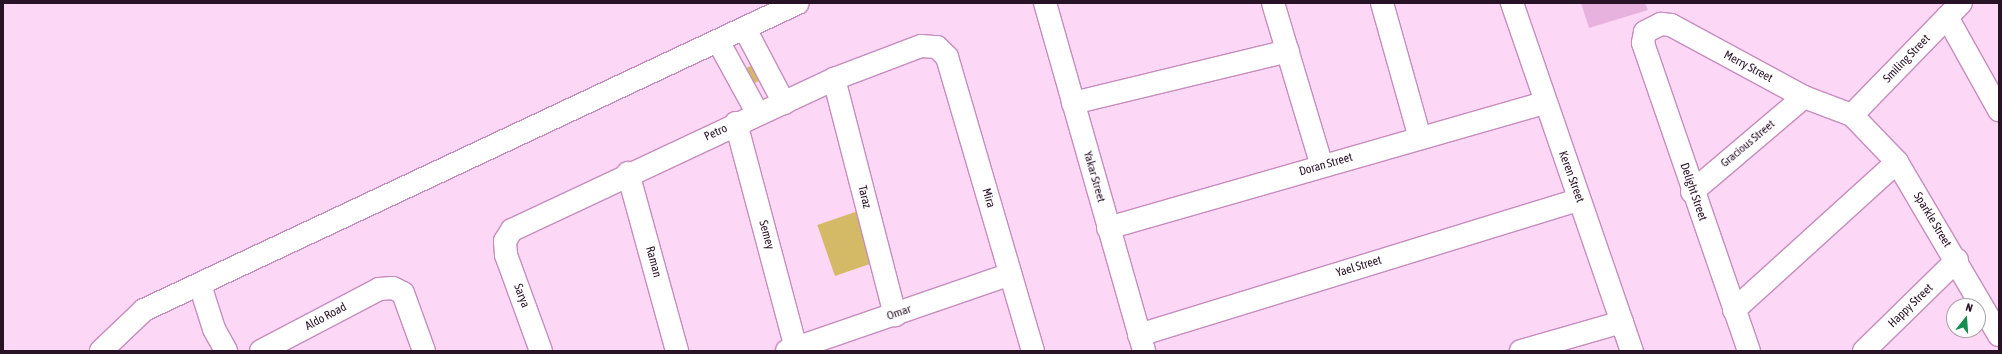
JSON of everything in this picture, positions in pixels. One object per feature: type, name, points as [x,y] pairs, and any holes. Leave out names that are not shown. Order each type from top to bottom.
[{"type":"street","points":[[101,351],[144,310],[798,3]]},
{"type":"street","name":"Yakar Street","points":[[1045,3],[1142,343]]},
{"type":"street","points":[[1273,3],[1322,166]]},
{"type":"street","points":[[1382,3],[1420,138]]},
{"type":"street","name":"Keren Street","points":[[1512,3],[1544,103],[1580,200],[1632,351]]},
{"type":"street","points":[[1954,10],[1999,110]]},
{"type":"street","name":"Smiling Street","points":[[1852,114],[1954,10]]},
{"type":"street","name":"Merry Street","points":[[1645,32],[1661,24],[1671,25],[1804,97],[1852,114]]},
{"type":"street","points":[[745,29],[784,103]]},
{"type":"street","name":"Delight Street","points":[[1645,32],[1643,43],[1692,192],[1749,351]]},
{"type":"street","points":[[718,41],[758,114]]},
{"type":"street","name":"Petro","points":[[505,241],[512,230],[628,173],[736,123],[784,103],[834,79],[921,46],[937,47]]},
{"type":"street","name":"Mira","points":[[937,47],[947,58],[1033,351]]},
{"type":"street","points":[[1073,103],[1288,51]]},
{"type":"street","name":"Taraz","points":[[834,79],[895,315]]},
{"type":"street","name":"Gracious Street","points":[[1692,192],[1804,97]]},
{"type":"street","name":"Doran Street","points":[[1108,228],[1544,103]]},
{"type":"street","name":"Sparkle Street","points":[[1852,114],[1897,162],[1957,260],[1999,335]]},
{"type":"street","name":"Semey","points":[[736,123],[792,349]]},
{"type":"street","points":[[1734,310],[1897,162]]},
{"type":"street","name":"Raman","points":[[628,173],[677,351]]},
{"type":"street","name":"Yael Street","points":[[1142,343],[1580,200]]},
{"type":"street","name":"Sarya","points":[[505,241],[506,255],[541,351]]},
{"type":"street","name":"Happy Street","points":[[1864,351],[1957,260]]},
{"type":"street","name":"Omar","points":[[792,349],[895,315],[1010,274]]},
{"type":"street","points":[[200,285],[214,329],[226,351]]},
{"type":"street","name":"Aldo Road","points":[[261,351],[296,343],[379,289],[393,288],[403,293],[424,351]]},
{"type":"street","points":[[1520,351],[1622,322]]},
{"type":"shaded area","points":[[1581,3],[1645,3],[1648,10],[1589,28]]},
{"type":"building","points":[[755,64],[762,79],[747,87],[740,71]]},
{"type":"building","points":[[858,211],[876,262],[835,276],[817,225]]}]
